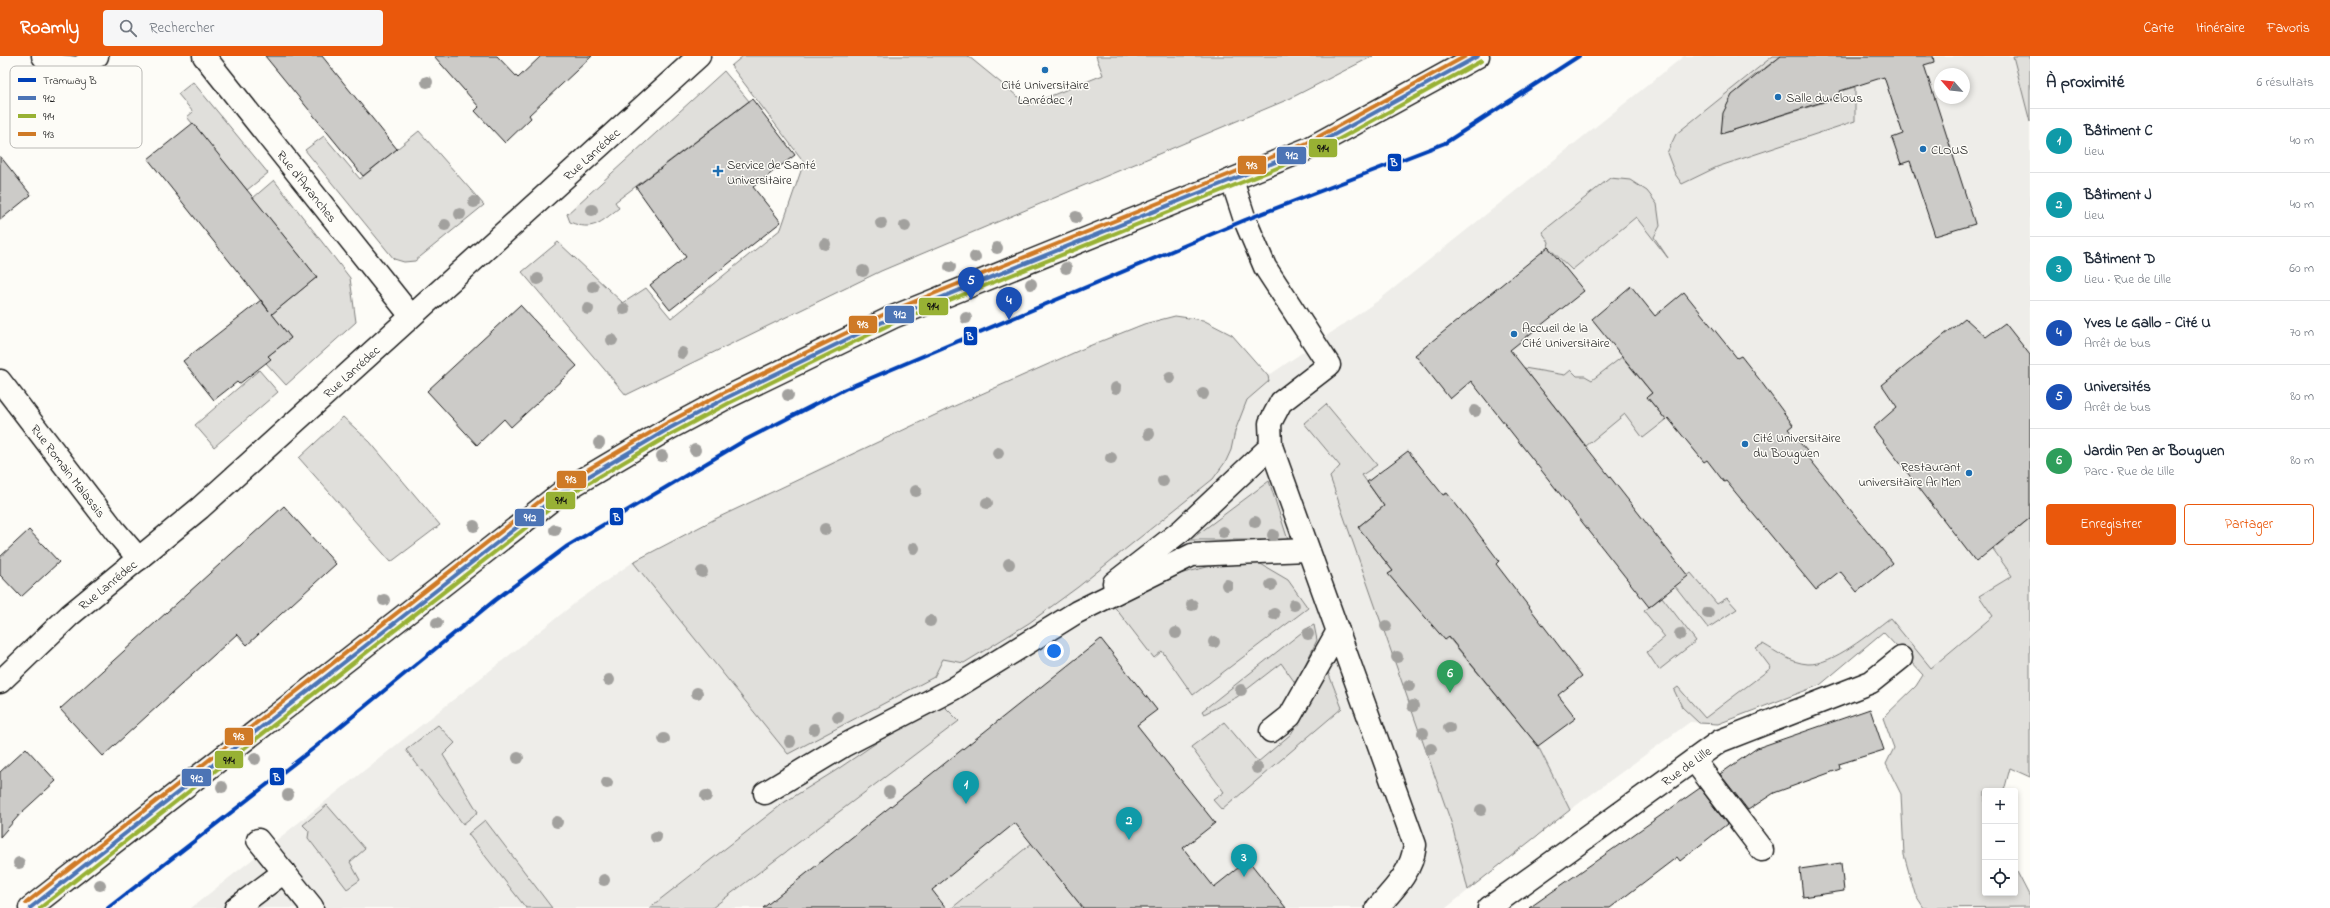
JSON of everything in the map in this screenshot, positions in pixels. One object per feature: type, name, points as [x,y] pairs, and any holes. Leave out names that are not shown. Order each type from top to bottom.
[{"type":"street","points":[[43,56],[50,65],[60,66]]},
{"type":"street","points":[[83,66],[97,56]]},
{"type":"street","name":"Rue d'Avranches","points":[[204,56],[411,316]]},
{"type":"street","name":"Rue Lanrédec","points":[[0,682],[70,615],[195,513],[699,56]]},
{"type":"street","points":[[30,908],[562,492],[603,466],[726,398],[893,317],[1310,148],[1478,56]]},
{"type":"street","points":[[1232,180],[1247,225],[1265,267],[1329,365],[1282,402],[1270,423],[1271,446],[1307,550],[1338,631],[1415,845],[1413,858],[1403,879],[1377,908]]},
{"type":"street","name":"Rue Romain Malassis","points":[[0,381],[115,531],[139,559]]},
{"type":"street","points":[[1077,612],[1182,530],[1271,446]]},
{"type":"street","points":[[765,793],[843,746],[953,689],[1077,612],[1192,555],[1307,550]]},
{"type":"street","points":[[1270,731],[1290,716],[1338,631]]},
{"type":"street","name":"Rue de Lille","points":[[1489,908],[1720,741],[1871,682],[1901,658]]},
{"type":"street","points":[[1694,760],[1762,850]]},
{"type":"street","points":[[258,840],[312,907],[310,908]]},
{"type":"street","points":[[236,908],[284,872]]},
{"type":"shaded area","points":[[743,56],[968,56],[1028,105],[1103,75],[1096,56],[1373,56],[1289,99],[881,271],[626,395],[522,272],[558,242],[623,303],[646,288],[671,318],[781,229],[804,162],[731,66]]},
{"type":"shaded area","points":[[1684,56],[2020,56],[2030,83],[2030,599],[1993,616],[1923,675],[1883,632],[1820,685],[1718,724],[1690,722],[1570,810],[1446,908],[191,908],[579,600],[633,562],[826,465],[1089,346],[1144,324],[1175,316],[1203,320],[1232,335],[1268,376],[1379,300]]},
{"type":"shaded area","points":[[1773,56],[1781,56],[1750,79],[1732,97],[1726,108],[1723,120],[1724,133],[1841,97],[1840,91],[1855,87],[1855,121],[1717,167],[1682,184],[1675,174],[1667,153],[1676,134]]},
{"type":"shaded area","points":[[2013,56],[2030,56],[2030,122]]},
{"type":"shaded area","points":[[724,71],[749,101],[615,202],[619,208],[602,221],[591,226],[578,225],[570,222],[567,214]]},
{"type":"shaded area","points":[[193,82],[268,173],[247,190],[187,117],[193,112],[178,94]]},
{"type":"shaded area","points":[[419,131],[484,205],[415,261],[404,262],[394,259],[305,150],[324,136],[360,179]]},
{"type":"shaded area","points":[[1610,178],[1630,180],[1647,191],[1657,204],[1660,226],[1654,237],[1668,258],[1636,217],[1572,270],[1548,247],[1549,242],[1542,232]]},
{"type":"shaded area","points":[[274,180],[350,278],[356,322],[286,385],[266,363],[268,356],[291,338],[272,314],[317,277],[253,198]]},
{"type":"shaded area","points":[[1175,316],[1203,320],[1232,335],[1268,376],[1269,381],[1247,400],[1235,431],[1231,450],[1226,461],[1213,479],[1078,587],[1029,623],[964,663],[943,659],[934,677],[788,754],[633,562],[715,519],[950,408],[1089,346],[1144,324]]},
{"type":"shaded area","points":[[1622,357],[1652,393],[1647,397],[1666,420],[1643,438],[1625,414],[1586,446],[1524,368],[1565,375],[1571,370],[1577,376],[1585,376],[1592,380]]},
{"type":"shaded area","points":[[259,370],[278,392],[214,447],[195,425]]},
{"type":"shaded area","points":[[1326,404],[1377,465],[1362,475],[1384,506],[1358,527],[1393,571],[1389,574],[1407,597],[1412,593],[1538,746],[1570,810],[1468,890],[1452,825],[1330,477],[1340,466],[1304,423]]},
{"type":"shaded area","points":[[343,417],[370,442],[440,525],[391,562],[299,458]]},
{"type":"shaded area","points":[[1269,481],[1288,540],[1190,540]]},
{"type":"shaded area","points":[[2030,518],[2030,777],[2010,768],[2005,788],[1982,788],[1982,896],[2018,896],[2018,874],[2030,897],[2030,907],[1924,908],[1915,894],[1904,855],[1901,794],[1886,764],[1894,748],[1883,718],[1916,686],[1923,675],[1883,632],[1820,685],[1718,724],[1699,723],[1682,707],[1674,690],[1678,687],[1705,718],[1771,668],[1756,648],[1763,644],[1784,657],[1796,662],[1808,664],[1818,663],[1840,654],[1890,618],[1931,668],[1993,616],[1979,596],[2012,576],[1993,549]]},
{"type":"shaded area","points":[[1259,563],[1288,580],[1308,608],[1193,695],[1162,651],[1154,658],[1113,605],[1160,579],[1211,566]]},
{"type":"shaded area","points":[[1691,573],[1717,604],[1727,598],[1737,609],[1708,628],[1675,586]]},
{"type":"shaded area","points":[[1662,597],[1696,641],[1659,670],[1647,652],[1665,637],[1644,611]]},
{"type":"shaded area","points":[[1314,625],[1317,640],[1296,684],[1281,663],[1237,697],[1204,714],[1202,711],[1306,629]]},
{"type":"shaded area","points":[[1328,672],[1342,708],[1222,810],[1213,800],[1224,792],[1191,747],[1224,722],[1258,762],[1291,734]]},
{"type":"shaded area","points":[[942,704],[959,721],[712,908],[649,908],[785,802],[835,771],[926,709]]},
{"type":"shaded area","points":[[438,725],[455,743],[443,755],[478,812],[463,824],[406,750]]},
{"type":"shaded area","points":[[327,805],[365,849],[350,862],[360,880],[347,889],[308,838],[309,831],[303,825]]},
{"type":"shaded area","points":[[485,820],[552,908],[526,908],[468,834]]},
{"type":"shaded area","points":[[1032,843],[1083,908],[952,908]]},
{"type":"building","points":[[265,56],[322,56],[397,149],[363,176]]},
{"type":"building","points":[[434,56],[497,56],[518,78],[541,56],[592,56],[529,115],[531,118],[505,143],[475,111],[479,107]]},
{"type":"building","points":[[1781,56],[1933,56],[1934,62],[1924,65],[1934,96],[1934,104],[1937,104],[1975,224],[1935,236],[1910,161],[1901,164],[1892,138],[1903,134],[1884,77],[1840,91],[1841,96],[1721,134],[1723,113],[1732,95]]},
{"type":"building","name":"Service de Santé Universitaire","points":[[752,99],[795,155],[753,187],[781,222],[670,310],[650,285],[686,257],[636,187]]},
{"type":"building","points":[[193,123],[317,277],[272,314],[291,338],[268,356],[271,359],[239,384],[237,382],[214,400],[183,361],[261,300],[148,159]]},
{"type":"building","points":[[0,156],[31,195],[0,220]]},
{"type":"building","points":[[1548,247],[1584,291],[1510,350],[1688,576],[1649,607],[1471,381],[1450,399],[1415,355]]},
{"type":"building","name":"Cité Universitaire du Bouguen","points":[[1631,286],[1655,316],[1684,292],[1737,358],[1741,356],[1759,379],[1793,425],[1788,429],[1807,451],[1805,453],[1893,563],[1857,592],[1840,571],[1816,590],[1726,481],[1724,482],[1707,460],[1704,462],[1668,418],[1666,420],[1647,397],[1652,393],[1592,319]]},
{"type":"building","points":[[520,305],[577,366],[511,427],[504,419],[477,445],[427,391]]},
{"type":"building","name":"Restaurant universitaire Ar Men","points":[[1965,318],[1986,337],[2005,323],[2030,355],[2030,518],[1976,562],[1873,428],[1897,407],[1882,385]]},
{"type":"building","points":[[1408,451],[1443,495],[1447,493],[1465,516],[1499,561],[1496,564],[1582,676],[1558,695],[1576,718],[1538,746],[1449,637],[1445,640],[1388,574],[1393,571],[1358,527],[1384,506],[1367,482]]},
{"type":"building","points":[[284,506],[336,564],[247,645],[237,634],[103,756],[60,709]]},
{"type":"building","points":[[29,530],[59,562],[21,597],[0,575],[0,557]]},
{"type":"building","points":[[1101,639],[1157,710],[1137,725],[1215,823],[1183,848],[1214,887],[1248,860],[1286,908],[1083,908],[1015,823],[932,890],[946,908],[763,908]]},
{"type":"building","points":[[1870,709],[1884,750],[1839,764],[1840,769],[1774,793],[1748,810],[1720,774],[1757,748]]},
{"type":"building","points":[[26,748],[56,781],[21,813],[0,837],[0,772]]},
{"type":"building","points":[[1700,788],[1727,824],[1680,861],[1677,857],[1610,908],[1529,908]]},
{"type":"building","points":[[1841,863],[1844,891],[1803,897],[1800,869]]},
{"type":"tram line","name":"B","points":[[108,908],[314,748],[495,600],[566,547],[747,439],[845,389],[1245,220],[1445,143],[1579,56]]},
{"type":"transit line","name":"913","points":[[26,903],[558,487],[667,423],[723,393],[891,311],[1307,143],[1466,56]]},
{"type":"transit line","name":"912","points":[[30,908],[562,492],[670,428],[726,398],[893,317],[1310,148],[1478,56]]},
{"type":"transit line","name":"914","points":[[40,908],[565,497],[673,433],[729,403],[895,322],[1312,154],[1481,61]]},
{"type":"place","name":"Cité Universitaire Lanrédec 1","points":[[1045,70]]},
{"type":"place","name":"Salle du Clous","points":[[1778,97]]},
{"type":"place","name":"CLOUS","points":[[1923,149]]},
{"type":"place","name":"Service de Santé Universitaire","points":[[718,171]]},
{"type":"place","name":"Universités","points":[[971,300]]},
{"type":"place","name":"Yves Le Gallo - Cité U","points":[[1009,320]]},
{"type":"place","name":"Accueil de la Cité Universitaire","points":[[1514,334]]},
{"type":"place","name":"Cité Universitaire du Bouguen","points":[[1745,444]]},
{"type":"place","name":"Restaurant universitaire Ar Men","points":[[1969,473]]},
{"type":"place","name":"Jardin Pen ar Bouguen","points":[[1450,693]]},
{"type":"place","name":"Bâtiment C","points":[[966,804]]},
{"type":"place","name":"Bâtiment J","points":[[1129,840]]},
{"type":"place","name":"Bâtiment D","points":[[1244,877]]}]
